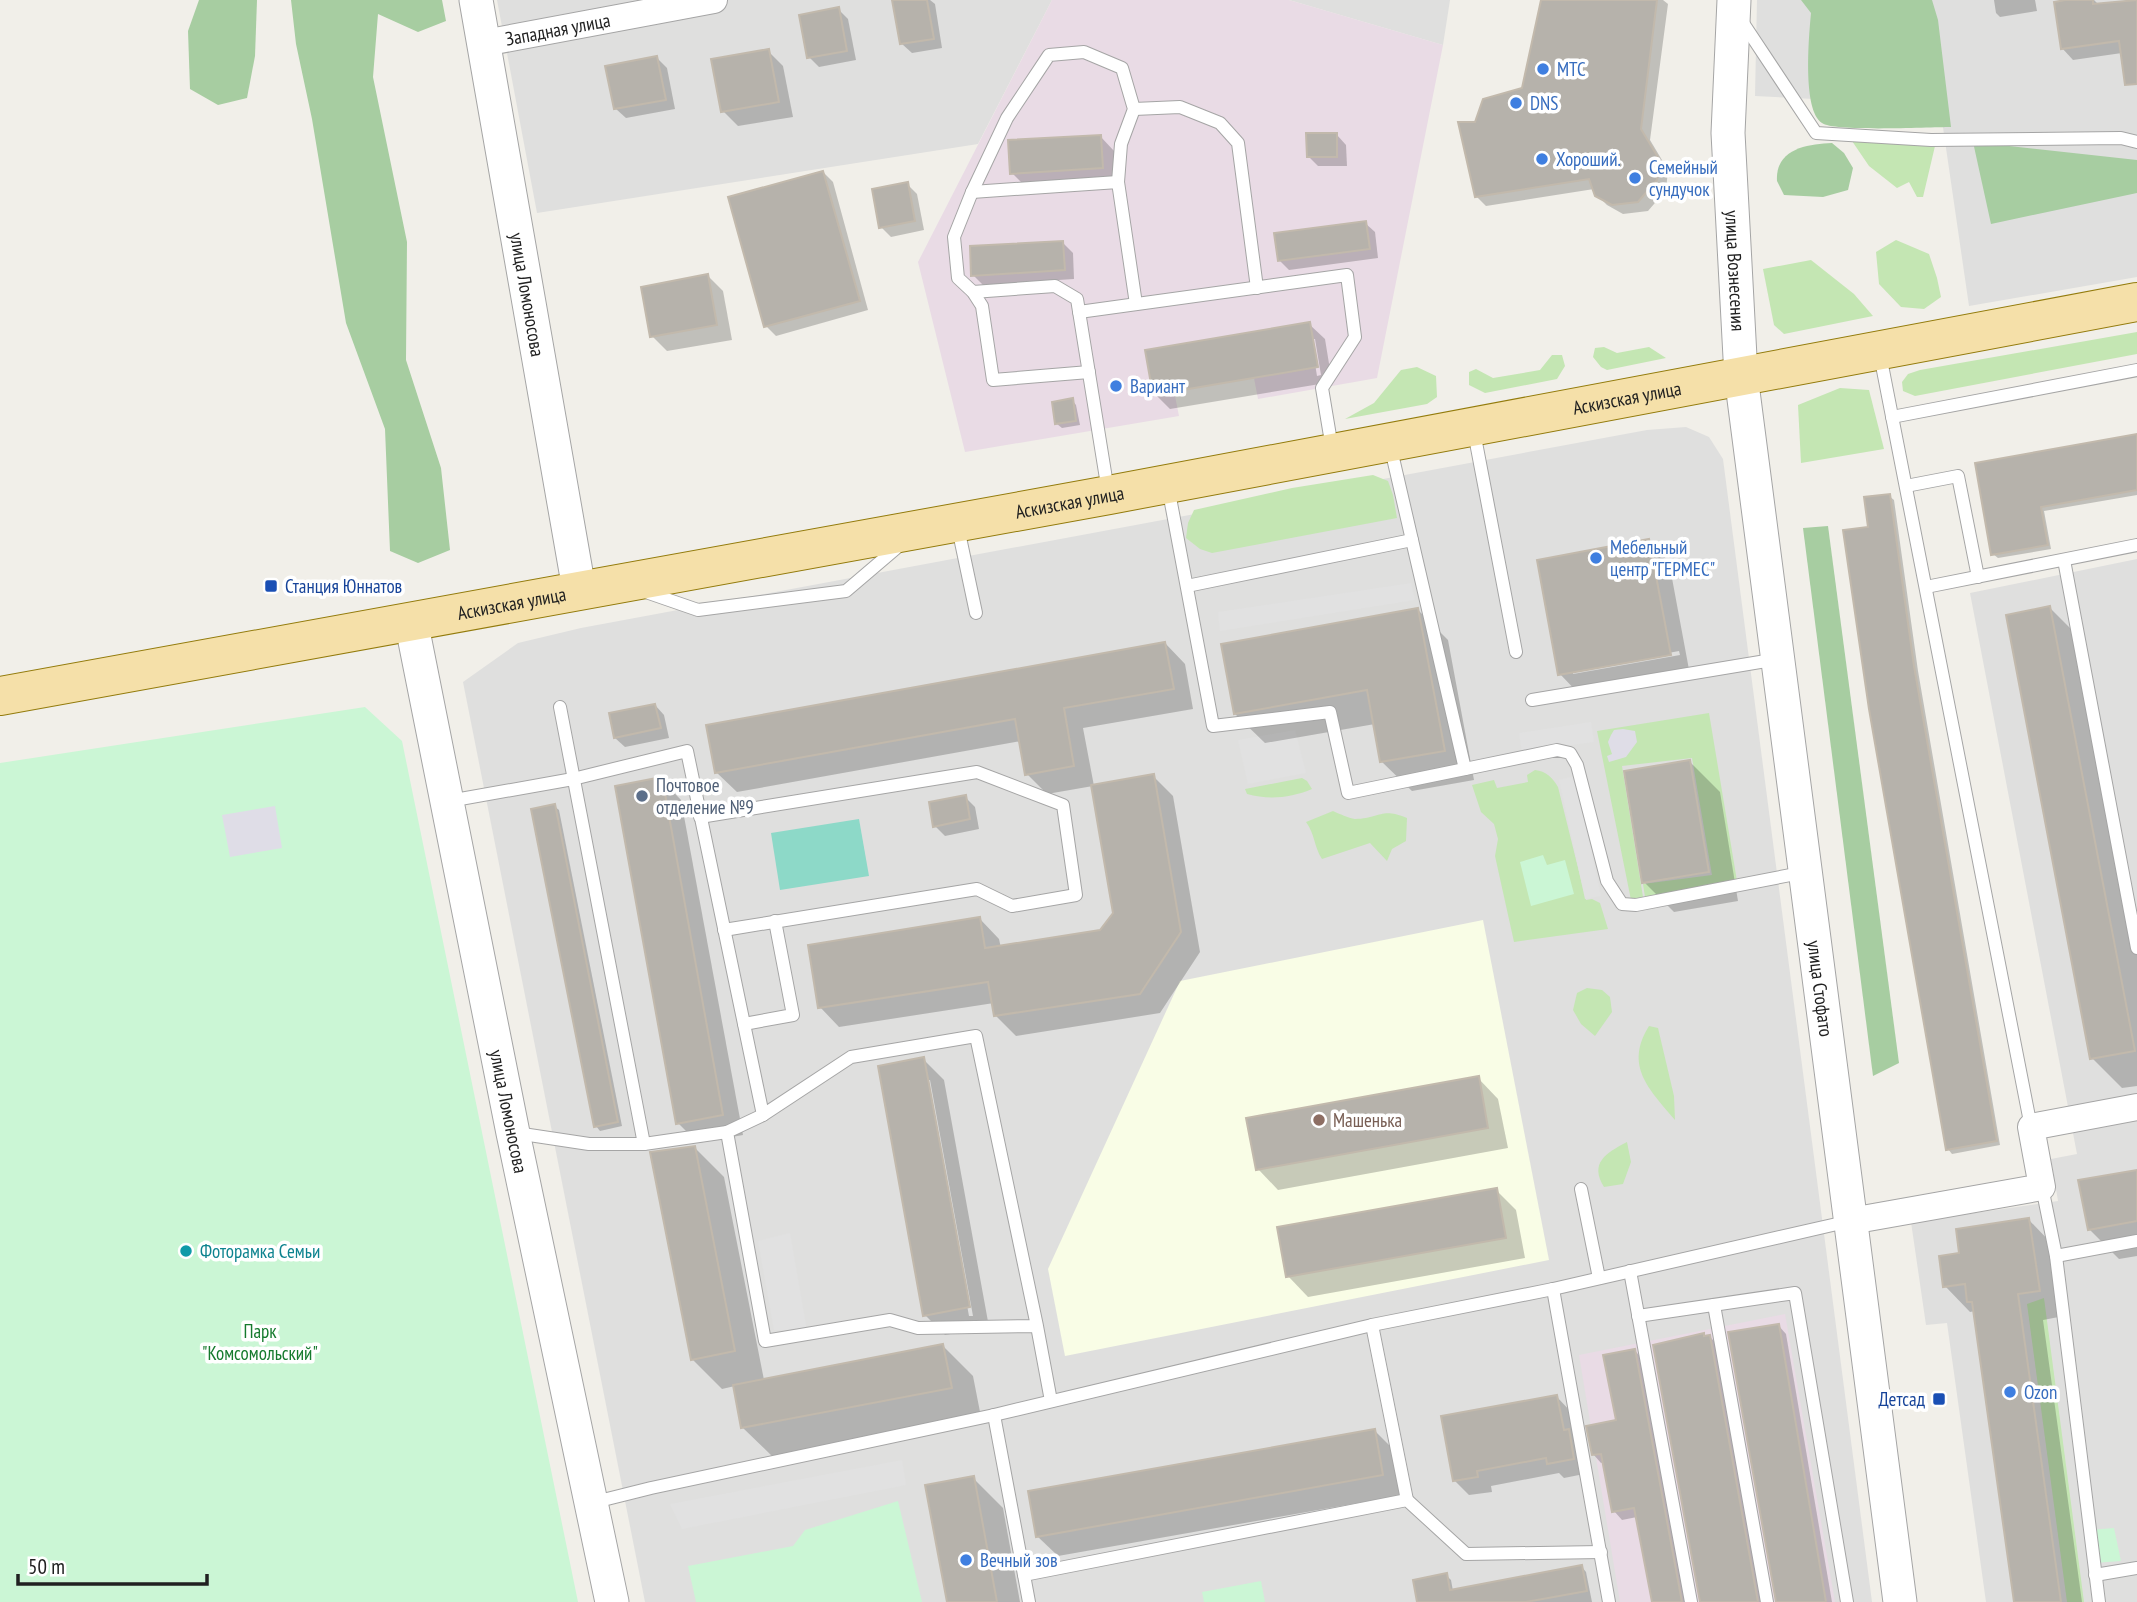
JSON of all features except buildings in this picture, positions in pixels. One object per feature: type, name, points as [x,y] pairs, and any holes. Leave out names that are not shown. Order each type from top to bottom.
[{"type":"main road","name":"Аскизская улица","points":[[0,696],[1109,495],[2137,302]]},
{"type":"street","name":"улица Ломоносова","points":[[476,0],[579,589]]},
{"type":"street","name":"Западная улица","points":[[484,43],[714,0]]},
{"type":"street","name":"улица Вознесения","points":[[1734,4],[1728,133],[1741,376]]},
{"type":"street","name":"улица Стофато","points":[[1741,376],[1900,1602]]},
{"type":"street","name":"улица Ломоносова","points":[[411,621],[513,1133],[612,1602]]},
{"type":"street","points":[[1851,1221],[2042,1187],[2031,1127],[2137,1107]]},
{"type":"lane","points":[[1734,4],[1815,134],[1931,141],[2121,138],[2137,142]]},
{"type":"lane","points":[[1089,372],[993,380],[982,306],[973,292],[958,278],[954,237],[972,192],[1007,118],[1049,55],[1084,52],[1122,68],[1134,109],[1121,144],[1118,182],[1136,304]]},
{"type":"lane","points":[[1134,109],[1180,107],[1220,123],[1238,143],[1257,288]]},
{"type":"lane","points":[[972,192],[1118,182]]},
{"type":"lane","points":[[1079,312],[1347,275],[1355,337],[1322,388],[1333,452]]},
{"type":"lane","points":[[973,292],[1055,286],[1077,299],[1109,495]]},
{"type":"lane","points":[[1879,351],[2031,1127]]},
{"type":"lane","points":[[1892,417],[2137,370]]},
{"type":"lane","points":[[1473,426],[1516,652]]},
{"type":"lane","points":[[1389,442],[1465,769]]},
{"type":"lane","points":[[1906,486],[1958,476],[1978,577]]},
{"type":"lane","points":[[1168,483],[1213,726],[1330,712],[1348,793],[1557,750],[1570,753],[1577,765],[1606,881],[1622,904],[1636,905],[1806,872]]},
{"type":"lane","points":[[957,522],[976,613]]},
{"type":"lane","points":[[1187,586],[1412,540]]},
{"type":"lane","points":[[1926,587],[2137,545]]},
{"type":"lane","points":[[2064,560],[2137,948]]},
{"type":"lane","points":[[1532,700],[1778,659]]},
{"type":"lane","points":[[560,707],[644,1144]]},
{"type":"lane","points":[[447,802],[573,779],[687,751],[763,1115]]},
{"type":"lane","points":[[701,817],[977,772],[1063,805],[1076,895],[1012,906],[977,889],[724,930]]},
{"type":"lane","points":[[744,1024],[793,1016],[775,921]]},
{"type":"lane","points":[[513,1133],[589,1144],[644,1144],[727,1132],[763,1115],[851,1058],[976,1036],[1051,1401]]},
{"type":"lane","points":[[727,1132],[765,1341],[890,1320],[918,1328],[1037,1326]]},
{"type":"lane","points":[[2042,1187],[2056,1256],[2099,1602]]},
{"type":"lane","points":[[1581,1189],[1599,1278]]},
{"type":"lane","points":[[592,1503],[994,1415],[1371,1325],[1553,1289],[1851,1221]]},
{"type":"lane","points":[[2056,1256],[2137,1241]]},
{"type":"lane","points":[[1630,1271],[1691,1602]]},
{"type":"lane","points":[[1553,1289],[1609,1602]]},
{"type":"lane","points":[[1638,1315],[1795,1293],[1847,1602]]},
{"type":"lane","points":[[1714,1305],[1767,1602]]},
{"type":"lane","points":[[1371,1325],[1407,1500],[1465,1554],[1601,1552]]},
{"type":"lane","points":[[994,1415],[1029,1602]]},
{"type":"lane","points":[[1024,1575],[1407,1500]]},
{"type":"lane","points":[[2095,1575],[2137,1568]]},
{"type":"shaded area","points":[[497,0],[1052,0],[978,144],[537,213]]},
{"type":"shaded area","points":[[1052,0],[1289,0],[1443,45],[1377,378],[1258,399],[1254,378],[1174,391],[1179,416],[965,452],[918,262]]},
{"type":"shaded area","points":[[1289,0],[1450,0],[1443,45]]},
{"type":"shaded area","points":[[1757,0],[2137,0],[2137,277],[1969,306],[1938,93],[1856,101],[1755,96]]},
{"type":"shaded area","points":[[1686,427],[1709,437],[1723,459],[1872,1602],[645,1602],[463,682],[518,643],[581,628],[1647,430]]},
{"type":"shaded area","points":[[2137,559],[2137,1602],[1986,1602],[1947,1323],[1926,1325],[1911,1222],[2058,1201],[2051,1159],[2077,1154],[1970,593]]},
{"type":"shaded area","points":[[1411,583],[1415,600],[1220,631],[1218,612]]},
{"type":"shaded area","points":[[1591,722],[1594,742],[1522,752],[1519,733]]},
{"type":"shaded area","points":[[1295,730],[1306,773],[1248,784],[1238,740]]},
{"type":"shaded area","points":[[1614,730],[1635,731],[1637,742],[1626,757],[1609,762],[1607,756],[1612,754],[1608,742]]},
{"type":"shaded area","points":[[1575,776],[1601,896],[1585,899],[1559,780]]},
{"type":"shaded area","points":[[275,806],[282,848],[230,857],[222,815]]},
{"type":"shaded area","name":"Машенька","points":[[1483,920],[1549,1260],[1065,1356],[1048,1269],[1180,981]]},
{"type":"shaded area","points":[[790,1233],[807,1331],[774,1330],[758,1241]]},
{"type":"shaded area","points":[[1785,1314],[1835,1602],[1620,1602],[1579,1355]]},
{"type":"shaded area","points":[[902,1460],[906,1485],[682,1529],[670,1504]]},
{"type":"green space","points":[[199,0],[257,0],[255,56],[247,98],[218,105],[190,89],[188,31]]},
{"type":"green space","points":[[291,0],[442,0],[446,21],[418,32],[378,14],[373,77],[407,242],[406,360],[441,468],[450,550],[418,563],[390,551],[385,429],[346,323],[312,119],[296,44]]},
{"type":"green space","points":[[1801,0],[1932,0],[1938,20],[1951,127],[1862,128],[1822,123],[1816,115],[1809,88],[1811,13]]},
{"type":"green space","points":[[1852,141],[1935,146],[1923,197],[1917,197],[1909,182],[1897,188],[1869,166]]},
{"type":"green space","points":[[1973,142],[2137,160],[2137,193],[1991,224]]},
{"type":"green space","points":[[1832,143],[1844,153],[1853,168],[1848,190],[1823,197],[1784,195],[1777,181],[1781,162],[1787,155],[1803,147]]},
{"type":"green space","points":[[1896,240],[1929,254],[1941,297],[1924,309],[1901,307],[1879,284],[1876,252]]},
{"type":"green space","points":[[1811,260],[1854,294],[1873,316],[1784,334],[1774,325],[1763,269]]},
{"type":"green space","points":[[2137,332],[2137,354],[1915,396],[1903,391],[1902,382],[1908,374],[1920,370]]},
{"type":"green space","points":[[1604,347],[1617,353],[1649,347],[1666,358],[1607,370],[1593,357],[1595,348]]},
{"type":"green space","points":[[1552,355],[1562,355],[1565,366],[1557,379],[1485,393],[1469,385],[1469,372],[1476,369],[1493,378],[1540,370]]},
{"type":"green space","points":[[1417,367],[1436,376],[1437,397],[1427,404],[1345,419],[1374,403],[1401,370]]},
{"type":"green space","points":[[1840,388],[1869,390],[1884,449],[1801,463],[1798,405]]},
{"type":"green space","points":[[1373,475],[1388,481],[1397,518],[1212,553],[1200,549],[1186,538],[1188,523],[1194,510],[1292,488]]},
{"type":"green space","points":[[1828,526],[1899,1063],[1873,1076],[1803,528]]},
{"type":"green space","name":"Парк \"Комсомольский\"","points":[[365,707],[402,741],[578,1602],[0,1602],[0,763]]},
{"type":"green space","points":[[1709,713],[1737,881],[1645,897],[1643,884],[1712,875],[1692,758],[1622,766],[1643,897],[1631,900],[1597,731]]},
{"type":"green space","points":[[1535,770],[1549,776],[1558,787],[1586,900],[1592,899],[1600,903],[1608,929],[1514,942],[1495,856],[1498,839],[1494,824],[1481,812],[1472,785],[1494,780],[1497,788],[1528,782],[1527,775]]},
{"type":"green space","points":[[1302,778],[1312,789],[1288,796],[1255,796],[1247,794],[1245,789]]},
{"type":"green space","points":[[1333,811],[1355,819],[1385,813],[1407,818],[1406,841],[1392,849],[1387,861],[1370,843],[1322,859],[1306,822]]},
{"type":"green space","points":[[859,819],[869,876],[780,890],[771,833]]},
{"type":"green space","points":[[1543,855],[1547,865],[1565,860],[1574,894],[1531,906],[1520,862]]},
{"type":"green space","points":[[1587,988],[1602,990],[1610,997],[1612,1012],[1595,1036],[1581,1024],[1573,1010],[1577,993]]},
{"type":"green space","points":[[1649,1026],[1658,1028],[1674,1096],[1675,1120],[1656,1098],[1639,1065],[1642,1040]]},
{"type":"green space","points":[[1627,1142],[1631,1162],[1623,1184],[1604,1187],[1598,1171],[1599,1165],[1612,1150]]},
{"type":"green space","points":[[2044,1298],[2084,1602],[2067,1602],[2027,1304]]},
{"type":"green space","points":[[898,1501],[922,1602],[696,1602],[688,1566],[793,1546],[805,1530]]},
{"type":"green space","points":[[2114,1528],[2121,1561],[2094,1563],[2090,1530]]},
{"type":"green space","points":[[1261,1581],[1265,1602],[1204,1602],[1202,1592]]},
{"type":"place","name":"МТС","points":[[1543,69]]},
{"type":"place","name":"DNS","points":[[1516,103]]},
{"type":"place","name":"Хороший.","points":[[1542,159]]},
{"type":"place","name":"Семейный сундучок","points":[[1635,178]]},
{"type":"place","name":"Вариант","points":[[1116,386]]},
{"type":"place","name":"Мебельный центр \"ГЕРМЕС\"","points":[[1596,558]]},
{"type":"place","name":"Станция Юннатов","points":[[271,586]]},
{"type":"place","name":"Почтовое отделение №9","points":[[642,796]]},
{"type":"place","name":"Машенька","points":[[1319,1120]]},
{"type":"place","name":"Фоторамка Семьи","points":[[186,1251]]},
{"type":"place","name":"Ozon","points":[[2010,1392]]},
{"type":"place","name":"Детсад","points":[[1939,1399]]},
{"type":"place","name":"Вечный зов","points":[[966,1560]]}]
